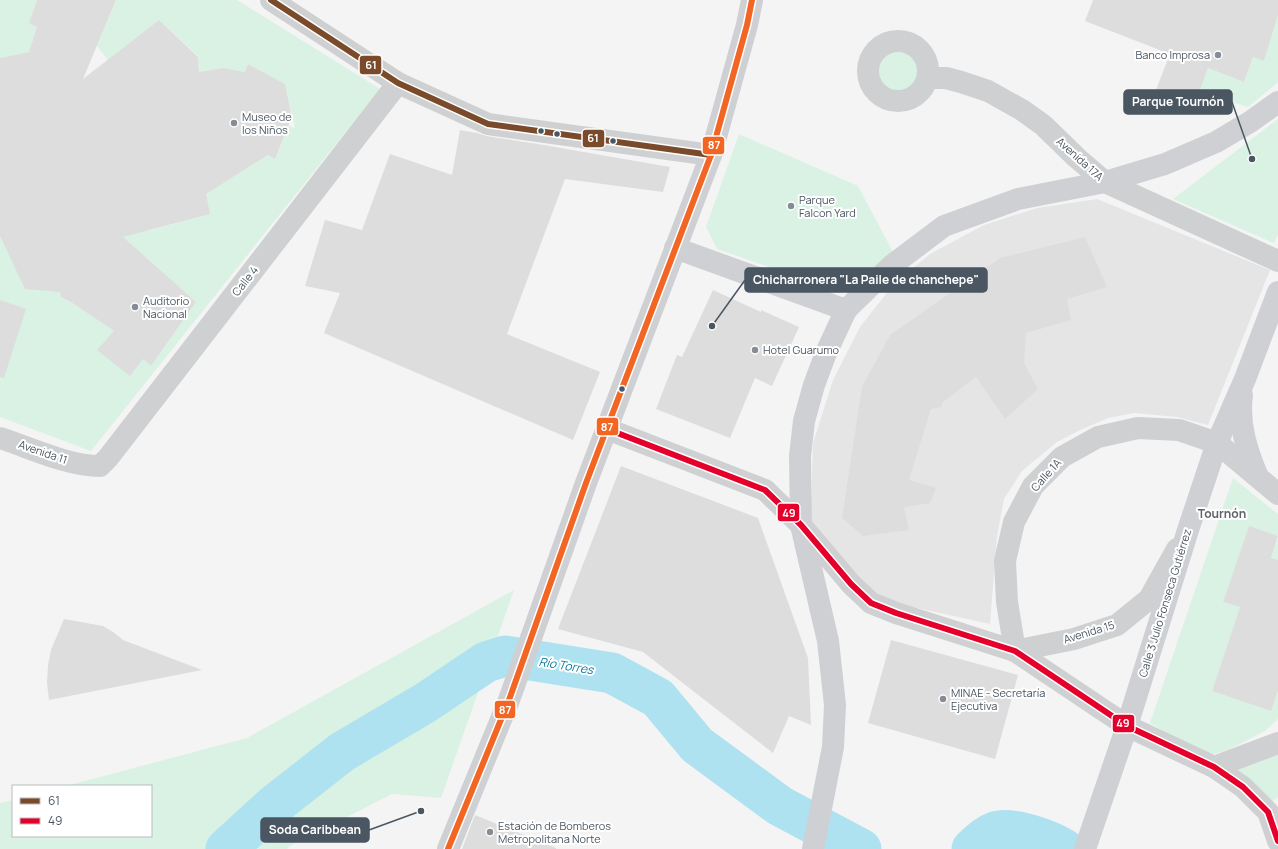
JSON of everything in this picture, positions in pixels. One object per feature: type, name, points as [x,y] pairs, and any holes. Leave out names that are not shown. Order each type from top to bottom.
[{"type":"street","points":[[271,0],[398,83],[488,124],[711,155]]},
{"type":"street","points":[[448,849],[509,700],[586,483],[711,155],[745,32],[752,0]]},
{"type":"street","name":"Avenida 17A","points":[[929,78],[946,78],[988,91],[1022,110],[1043,125],[1077,158],[1105,182],[1278,261]]},
{"type":"street","name":"Calle 4","points":[[86,466],[100,466],[108,458],[398,83]]},
{"type":"street","points":[[813,849],[833,746],[835,705],[828,641],[801,525],[800,456],[804,421],[814,385],[826,353],[846,310],[890,266],[944,226],[1018,199],[1105,182],[1165,164],[1216,142],[1250,122],[1278,102]]},
{"type":"street","points":[[675,248],[846,310]]},
{"type":"street","name":"Calle 3 Julio Fonseca Gutiérrez","points":[[1085,849],[1127,726],[1188,530],[1217,443],[1278,292]]},
{"type":"street","points":[[1244,379],[1241,404],[1242,429],[1248,454],[1258,477]]},
{"type":"street","name":"Calle 1A","points":[[1015,651],[1007,602],[1005,561],[1014,522],[1034,486],[1062,457],[1098,437],[1138,428],[1179,430],[1217,443]]},
{"type":"street","name":"Avenida 15","points":[[607,429],[765,490],[801,525],[851,584],[871,603],[896,613],[1015,651],[1127,726],[1214,767],[1243,787],[1268,812],[1278,841]]},
{"type":"street","name":"Avenida 11","points":[[0,438],[86,466]]},
{"type":"street","points":[[1217,443],[1278,494]]},
{"type":"street","name":"Avenida 15","points":[[1015,651],[1074,639],[1117,625],[1149,599],[1188,530]]},
{"type":"street","points":[[1214,767],[1278,743]]},
{"type":"shaded area","points":[[1097,199],[1270,270],[1208,425],[1177,417],[1134,413],[1108,418],[1057,442],[1022,471],[1004,499],[997,536],[990,624],[876,599],[811,523],[813,443],[833,380],[860,327],[894,284],[930,254],[984,225],[1037,208]]},
{"type":"green space","points":[[0,0],[37,0],[29,23],[37,27],[29,52],[0,58]]},
{"type":"green space","points":[[116,0],[237,0],[380,89],[91,451],[0,417],[0,237],[5,222],[57,284],[62,297],[114,331],[151,366],[196,302],[121,236],[133,178],[148,231],[209,214],[198,159],[233,177],[268,155],[275,159],[289,126],[295,128],[285,84],[248,64],[245,72],[223,68],[199,72],[198,56],[159,20],[108,60],[97,46]]},
{"type":"green space","points":[[1278,15],[1277,83],[1248,107],[1199,92],[1208,68],[1244,82],[1253,57],[1264,61]]},
{"type":"green space","points":[[899,48],[912,52],[918,58],[922,71],[918,84],[912,90],[899,94],[886,90],[880,84],[876,71],[880,58],[886,52]]},
{"type":"green space","points":[[1278,119],[1278,235],[1274,243],[1173,199]]},
{"type":"green space","name":"Parque Falcon Yard","points":[[739,134],[858,186],[894,254],[842,292],[717,249],[706,227]]},
{"type":"green space","points":[[1233,478],[1278,514],[1278,536],[1249,527],[1223,602],[1240,607],[1212,691],[1271,711],[1278,691],[1278,719],[1265,731],[1230,749],[1208,756],[1150,723]]},
{"type":"green space","points":[[1278,538],[1278,560],[1271,558]]},
{"type":"green space","points":[[514,590],[441,798],[392,794],[290,846],[287,849],[0,849],[0,803],[12,800],[12,837],[152,837],[152,785],[70,785],[247,738]]},
{"type":"green space","points":[[1278,754],[1278,797],[1272,802],[1237,769]]},
{"type":"building","points":[[37,0],[116,0],[83,79],[159,20],[198,57],[199,72],[223,68],[245,72],[248,64],[285,84],[292,117],[275,159],[268,155],[206,194],[210,214],[123,237],[196,302],[151,366],[143,359],[130,376],[97,350],[114,331],[61,297],[60,292],[25,289],[0,236],[0,58],[29,52],[37,27],[29,23]]},
{"type":"building","name":"Banco Improsa","points":[[1093,0],[1278,0],[1278,15],[1264,61],[1253,57],[1244,82],[1208,68],[1193,109],[1154,95],[1170,54],[1085,21]]},
{"type":"building","points":[[460,130],[486,136],[670,167],[663,192],[565,179],[507,334],[600,372],[573,440],[324,333],[340,293],[305,286],[325,220],[362,230],[390,154],[452,175]]},
{"type":"building","points":[[1085,237],[1107,287],[1067,299],[1071,320],[1026,333],[1024,363],[1038,389],[1005,419],[976,377],[943,402],[941,407],[931,409],[909,480],[936,488],[930,503],[904,507],[909,530],[863,536],[842,518],[862,387],[890,335],[1000,258]]},
{"type":"building","points":[[713,290],[761,312],[761,310],[799,327],[772,386],[755,378],[730,438],[656,409],[677,355],[682,357]]},
{"type":"building","points":[[0,300],[26,309],[4,378],[0,377]]},
{"type":"building","points":[[621,466],[758,518],[808,658],[811,725],[789,716],[773,753],[643,652],[558,629]]},
{"type":"building","points":[[1249,526],[1278,536],[1271,558],[1278,560],[1278,691],[1271,711],[1212,691],[1240,607],[1223,602]]},
{"type":"building","points":[[64,619],[103,626],[123,640],[202,670],[49,700],[47,683],[48,665],[51,650]]},
{"type":"building","name":"MINAE - Secretaría Ejecutiva","points":[[891,640],[1018,675],[995,759],[868,723]]},
{"type":"building","name":"Estación de Bomberos Metropolitana Norte","points":[[475,815],[556,848],[556,849],[462,849]]},
{"type":"waterway","name":"Río Torres","points":[[226,849],[273,806],[342,752],[425,703],[486,662],[505,656],[612,673],[658,698],[697,745],[780,806],[861,849]]},
{"type":"waterway","name":"Río Torres","points":[[972,849],[989,835],[1002,831],[1020,832],[1064,849]]},
{"type":"transit line","name":"61","points":[[271,0],[398,83],[488,124],[711,155]]},
{"type":"transit line","name":"87","points":[[448,849],[509,700],[586,483],[711,155],[747,25],[752,0]]},
{"type":"transit line","name":"49","points":[[607,429],[765,490],[801,525],[851,584],[871,603],[896,613],[1015,651],[1127,726],[1214,767],[1243,787],[1268,812],[1278,841]]},
{"type":"place","name":"Banco Improsa","points":[[1218,55]]},
{"type":"place","name":"Museo de los Niños","points":[[234,123]]},
{"type":"place","name":"Parque Tournón","points":[[1252,159]]},
{"type":"place","name":"Parque Falcon Yard","points":[[791,206]]},
{"type":"place","name":"Auditorio Nacional","points":[[135,307]]},
{"type":"place","name":"Chicharronera \"La Paile de chanchepe\"","points":[[712,326]]},
{"type":"place","name":"Hotel Guarumo","points":[[755,350]]},
{"type":"place","name":"MINAE - Secretaría Ejecutiva","points":[[943,699]]},
{"type":"place","name":"Soda Caribbean","points":[[421,811]]},
{"type":"place","name":"Estación de Bomberos Metropolitana Norte","points":[[490,832]]},
{"type":"district","name":"Tournón","points":[[1222,514]]}]
